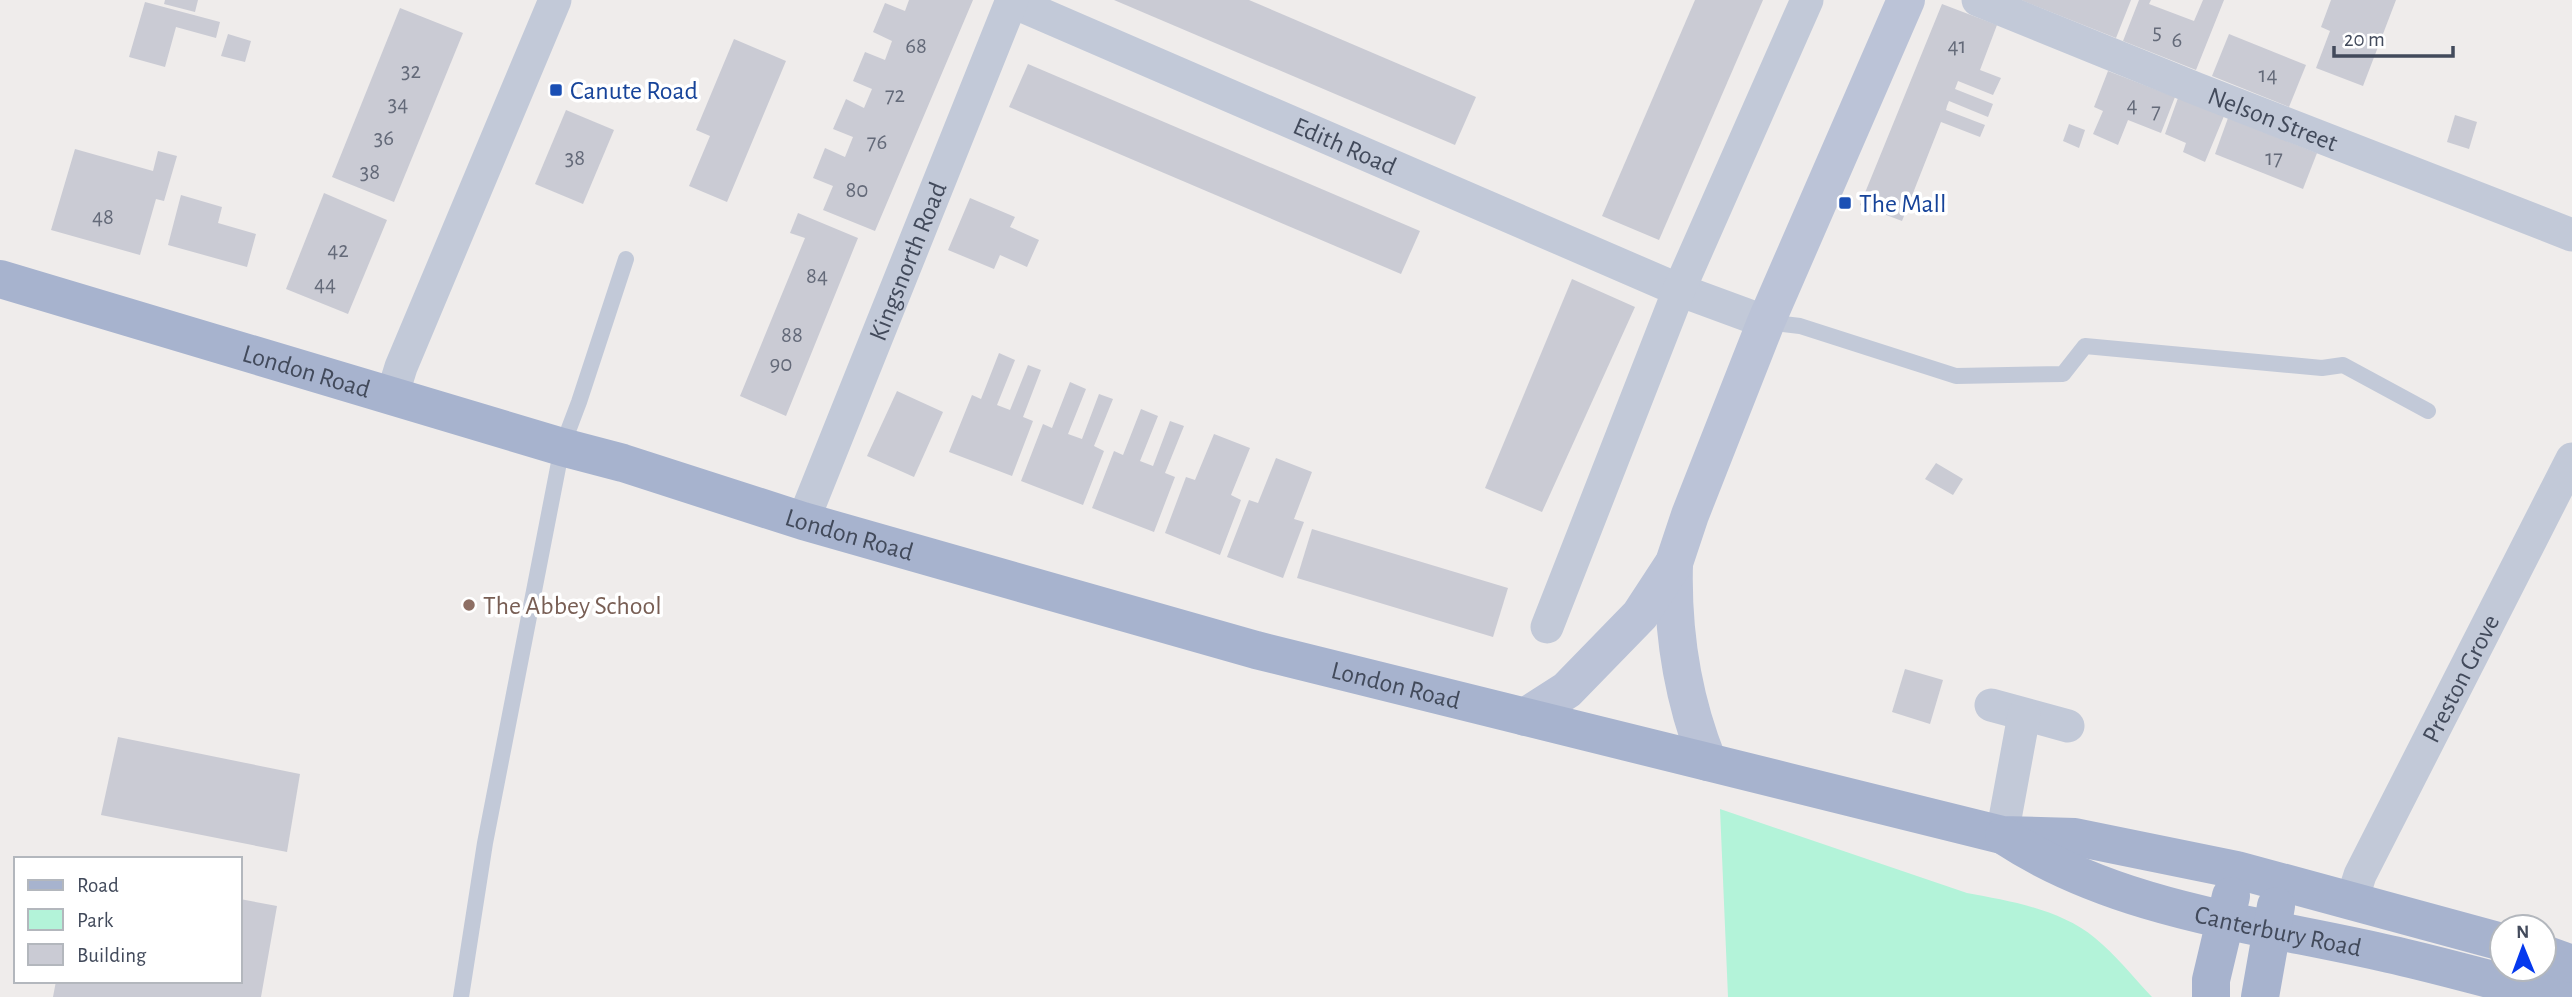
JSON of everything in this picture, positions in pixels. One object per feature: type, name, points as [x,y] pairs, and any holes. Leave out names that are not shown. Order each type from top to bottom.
[{"type":"main road","points":[[1525,717],[1567,690],[1640,615],[1674,563],[1690,515],[1766,322],[1906,0]]},
{"type":"main road","name":"London Road","points":[[0,279],[622,463],[803,521],[1256,650],[1708,762]]},
{"type":"main road","points":[[1674,563],[1676,647],[1696,731],[1708,762]]},
{"type":"main road","name":"Canterbury Road","points":[[1708,762],[2002,835],[2075,837],[2237,870],[2488,938]]},
{"type":"main road","name":"Canterbury Road","points":[[2002,835],[2032,855],[2135,898],[2389,954],[2565,997]]},
{"type":"main road","points":[[2211,997],[2211,980],[2237,870]]},
{"type":"main road","points":[[2260,997],[2280,881]]},
{"type":"street","points":[[392,396],[401,367],[555,0]]},
{"type":"street","points":[[1547,627],[1679,290],[1807,0]]},
{"type":"street","name":"Nelson Street","points":[[1978,0],[2197,89],[2572,235]]},
{"type":"street","name":"Edith Road","points":[[1012,1],[1679,290]]},
{"type":"street","name":"Kingsnorth Road","points":[[803,521],[1012,1]]},
{"type":"street","points":[[1679,290],[1766,322]]},
{"type":"street","name":"Preston Grove","points":[[2352,900],[2360,875],[2572,459]]},
{"type":"street","points":[[1991,705],[2067,726]]},
{"type":"street","points":[[2002,835],[2024,715]]},
{"type":"lane","points":[[461,997],[485,843],[562,447],[626,259]]},
{"type":"lane","points":[[1766,322],[1800,326],[1956,376],[2063,374],[2085,346],[2322,368],[2343,365],[2428,411]]},
{"type":"green space","points":[[1720,809],[1967,893],[2050,913],[2095,938],[2152,997],[1728,997]]},
{"type":"building","points":[[165,0],[198,0],[195,12],[164,4]]},
{"type":"building","points":[[909,0],[973,0],[875,231],[823,210],[833,186],[813,178],[825,148],[845,157],[853,137],[833,129],[846,99],[864,108],[872,89],[853,81],[865,52],[885,60],[892,41],[873,32],[885,3],[905,11]]},
{"type":"building","points":[[1114,0],[1249,0],[1476,97],[1455,145]]},
{"type":"building","points":[[1695,0],[1763,0],[1659,240],[1602,216]]},
{"type":"building","points":[[2021,0],[2131,0],[2116,38]]},
{"type":"building","points":[[2139,0],[2151,0],[2149,4],[2194,21],[2203,0],[2224,0],[2196,70],[2123,41]]},
{"type":"building","points":[[2331,0],[2396,0],[2363,86],[2316,68],[2330,31],[2321,27]]},
{"type":"building","points":[[145,2],[220,22],[216,38],[176,27],[165,67],[129,57]]},
{"type":"building","points":[[1942,4],[1997,25],[1980,70],[2001,78],[1993,95],[1958,81],[1955,89],[1993,104],[1988,117],[1949,101],[1946,110],[1985,125],[1980,137],[1941,122],[1902,221],[1860,205]]},
{"type":"building","points":[[400,8],[463,33],[394,202],[332,177]]},
{"type":"building","points":[[228,34],[251,41],[245,62],[221,56]]},
{"type":"building","points":[[2229,34],[2306,65],[2289,107],[2212,76]]},
{"type":"building","points":[[734,39],[786,61],[727,202],[689,186],[710,136],[696,130]]},
{"type":"building","points":[[1028,64],[1420,231],[1401,274],[1009,107]]},
{"type":"building","points":[[2108,71],[2175,97],[2161,133],[2128,120],[2118,145],[2093,134],[2103,111],[2094,107]]},
{"type":"building","points":[[2178,98],[2224,116],[2205,162],[2183,152],[2186,143],[2165,134]]},
{"type":"building","points":[[566,110],[614,130],[583,204],[535,184]]},
{"type":"building","points":[[2455,115],[2477,122],[2469,149],[2447,142]]},
{"type":"building","points":[[2228,118],[2317,153],[2303,189],[2215,154]]},
{"type":"building","points":[[2069,124],[2085,130],[2079,148],[2063,141]]},
{"type":"building","points":[[75,149],[153,171],[158,151],[177,156],[164,201],[156,199],[140,255],[51,230]]},
{"type":"building","points":[[324,193],[387,220],[348,314],[286,289]]},
{"type":"building","points":[[181,195],[222,207],[218,223],[256,234],[247,267],[168,245]]},
{"type":"building","points":[[970,198],[1015,217],[1010,227],[1039,240],[1027,267],[1000,255],[994,269],[948,250]]},
{"type":"building","points":[[798,213],[858,238],[786,416],[740,396],[805,238],[790,233]]},
{"type":"building","points":[[1572,279],[1635,307],[1542,512],[1485,488]]},
{"type":"building","points":[[999,353],[1015,360],[997,405],[1010,410],[1028,365],[1041,370],[1023,417],[1033,421],[1012,476],[949,452],[972,395],[981,399]]},
{"type":"building","points":[[1070,382],[1086,389],[1068,434],[1082,439],[1099,394],[1113,399],[1094,446],[1104,451],[1083,505],[1021,481],[1043,424],[1052,428]]},
{"type":"building","points":[[897,391],[943,412],[914,477],[867,456]]},
{"type":"building","points":[[1141,409],[1158,416],[1140,461],[1153,466],[1170,421],[1184,426],[1165,473],[1175,477],[1154,532],[1092,508],[1114,451],[1123,455]]},
{"type":"building","points":[[1214,434],[1250,448],[1231,495],[1241,500],[1220,555],[1165,533],[1186,477],[1195,480]]},
{"type":"building","points":[[1276,458],[1312,472],[1294,519],[1304,522],[1283,578],[1227,557],[1249,500],[1258,503]]},
{"type":"building","points":[[1936,463],[1963,479],[1953,495],[1925,479]]},
{"type":"building","points":[[1312,529],[1508,588],[1493,637],[1297,578]]},
{"type":"building","points":[[1905,669],[1943,680],[1930,724],[1892,712]]},
{"type":"building","points":[[118,737],[300,774],[287,852],[101,815]]},
{"type":"building","points":[[242,899],[277,906],[261,997],[53,997],[56,983],[242,983]]},
{"type":"place","name":"Canute Road","points":[[556,90]]},
{"type":"place","name":"The Mall","points":[[1845,203]]},
{"type":"place","name":"The Abbey School","points":[[469,605]]}]
